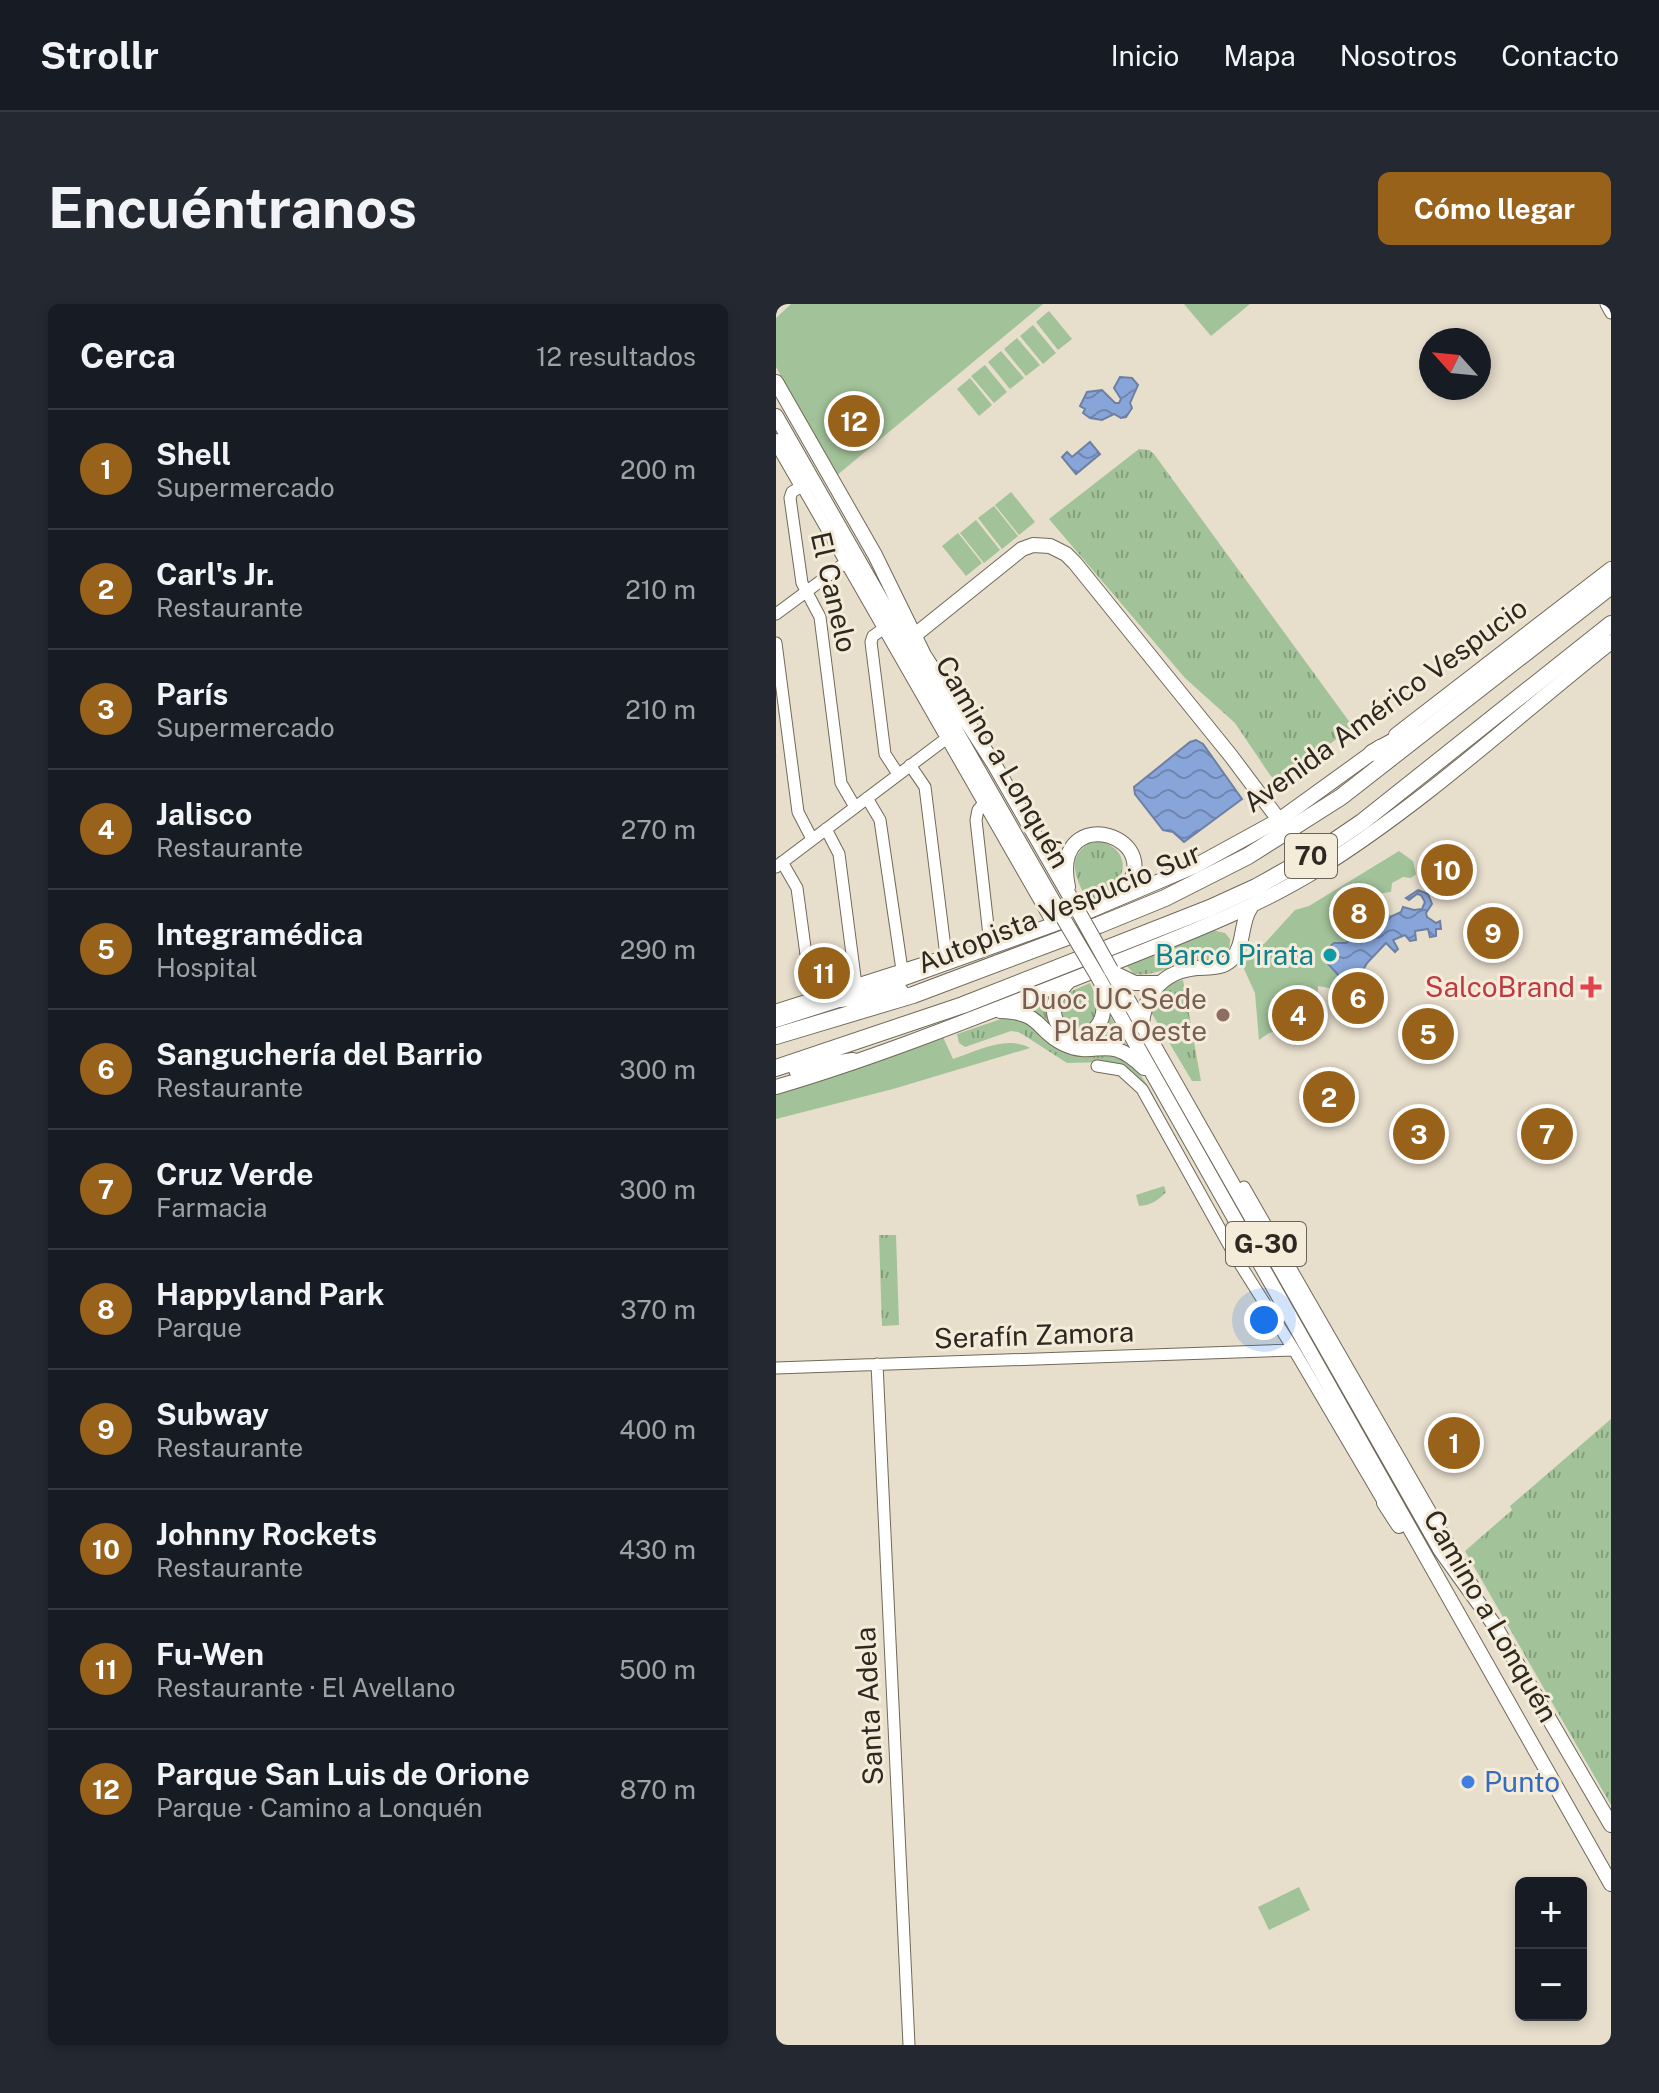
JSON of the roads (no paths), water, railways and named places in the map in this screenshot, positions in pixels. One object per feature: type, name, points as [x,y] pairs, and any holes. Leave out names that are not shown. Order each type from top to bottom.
[{"type":"highway","name":"Autopista Vespucio Sur","points":[[776,1036],[852,1015],[937,986],[1136,910],[1248,856],[1341,797],[1611,586]]},
{"type":"highway","name":"Autopista Vespucio Sur","points":[[776,1071],[1018,985],[1210,908],[1276,877],[1362,822],[1611,624]]},
{"type":"highway","points":[[1372,753],[1413,730],[1497,674]]},
{"type":"highway","points":[[840,999],[937,986]]},
{"type":"highway","points":[[776,1071],[853,1061]]},
{"type":"main road","name":"Camino a Lonquén","points":[[776,382],[887,576],[910,639],[924,655],[994,764],[1072,899],[1155,1080],[1611,1884]]},
{"type":"main road","name":"Camino a Lonquén","points":[[776,416],[910,639],[1056,906],[1142,1025],[1441,1551],[1495,1626],[1611,1825]]},
{"type":"main road","points":[[776,441],[802,486]]},
{"type":"main road","points":[[910,639],[1017,552],[1039,545],[1061,551],[1075,563],[1279,820]]},
{"type":"main road","name":"Avenida Américo Vespucio","points":[[776,1020],[1014,939],[1115,901],[1195,866],[1279,820],[1372,753],[1611,569]]},
{"type":"main road","points":[[776,1087],[991,1011],[1251,907],[1321,868],[1385,824],[1611,642]]},
{"type":"main road","points":[[1072,899],[1066,870],[1070,851],[1083,838],[1101,833],[1121,840],[1133,861],[1131,880],[1115,901]]},
{"type":"main road","points":[[1071,980],[1059,993],[1053,1013],[1060,1028],[1073,1036],[1089,1034],[1100,1025],[1105,1009],[1106,976],[1135,983],[1159,983],[1189,969],[1224,965],[1235,955],[1243,921],[1251,907]]},
{"type":"main road","points":[[1214,923],[1228,927],[1240,942]]},
{"type":"main road","points":[[990,944],[1014,939]]},
{"type":"main road","points":[[1142,1025],[1145,1004],[1159,983]]},
{"type":"main road","points":[[991,1011],[1027,1015],[1058,1040],[1074,1047],[1106,1046],[1119,1049],[1155,1080]]},
{"type":"main road","points":[[1202,1131],[1244,1187]]},
{"type":"main road","points":[[1235,1256],[1242,1233]]},
{"type":"main road","points":[[1384,1503],[1408,1539],[1433,1568]]},
{"type":"street","points":[[1606,304],[1611,313]]},
{"type":"street","name":"Camino a Lonquén","points":[[802,486],[1053,924]]},
{"type":"street","name":"El Canelo","points":[[802,486],[792,492],[790,498],[802,583],[820,617],[842,786],[855,807]]},
{"type":"street","points":[[776,614],[845,563]]},
{"type":"street","points":[[883,629],[874,635],[871,642],[885,752],[898,774]]},
{"type":"street","points":[[776,643],[797,808],[812,839]]},
{"type":"street","points":[[812,999],[797,888],[779,865],[947,738]]},
{"type":"street","points":[[910,765],[925,787],[946,956]]},
{"type":"street","points":[[867,798],[880,820],[902,970]]},
{"type":"street","points":[[776,1010],[990,944],[976,820],[978,810],[984,803]]},
{"type":"street","points":[[826,829],[839,854],[856,985]]},
{"type":"street","name":"Camino a Lonquén","points":[[1097,1066],[1121,1070],[1142,1089],[1235,1256],[1384,1503]]},
{"type":"street","name":"Camino a Lonquén","points":[[1244,1187],[1495,1626]]},
{"type":"street","name":"Serafín Zamora","points":[[776,1368],[1294,1350]]},
{"type":"street","name":"Santa Adela","points":[[877,1364],[909,2045]]},
{"type":"water","points":[[1120,377],[1132,378],[1138,385],[1130,403],[1132,408],[1126,417],[1114,414],[1102,420],[1083,413],[1085,409],[1080,406],[1087,392],[1102,390],[1115,403],[1119,403],[1121,399],[1114,388]]},
{"type":"water","points":[[1090,442],[1100,454],[1076,474],[1062,457],[1067,452],[1072,457]]},
{"type":"water","points":[[1196,740],[1203,744],[1242,799],[1184,842],[1173,832],[1163,830],[1135,794],[1134,787]]},
{"type":"water","points":[[1418,890],[1428,894],[1432,904],[1427,917],[1436,923],[1440,921],[1441,929],[1436,929],[1436,936],[1430,937],[1428,929],[1415,931],[1416,940],[1410,941],[1405,935],[1393,940],[1398,949],[1395,952],[1386,943],[1367,963],[1358,979],[1368,984],[1365,990],[1355,986],[1349,1009],[1336,1008],[1341,981],[1324,959],[1327,949],[1334,943],[1346,943],[1355,935],[1369,934],[1401,912],[1403,907],[1422,909],[1425,902],[1421,895],[1417,894],[1409,900],[1406,898]]},
{"type":"place","name":"Parque San Luis de Orione","points":[[854,421]]},
{"type":"place","name":"Johnny Rockets","points":[[1447,870]]},
{"type":"place","name":"Happyland Park","points":[[1359,913]]},
{"type":"place","name":"Subway","points":[[1493,933]]},
{"type":"place","name":"Barco Pirata","points":[[1330,955]]},
{"type":"place","name":"Fu-Wen","points":[[824,973]]},
{"type":"place","name":"SalcoBrand","points":[[1591,987]]},
{"type":"place","name":"Sanguchería del Barrio","points":[[1358,998]]},
{"type":"place","name":"Duoc UC Sede Plaza Oeste","points":[[1223,1015]]},
{"type":"place","name":"Jalisco","points":[[1298,1015]]},
{"type":"place","name":"Integramédica","points":[[1428,1034]]},
{"type":"place","name":"Carl's Jr.","points":[[1329,1097]]},
{"type":"place","name":"París","points":[[1419,1134]]},
{"type":"place","name":"Cruz Verde","points":[[1547,1134]]},
{"type":"place","name":"Shell","points":[[1454,1443]]},
{"type":"place","name":"Punto","points":[[1468,1782]]}]
